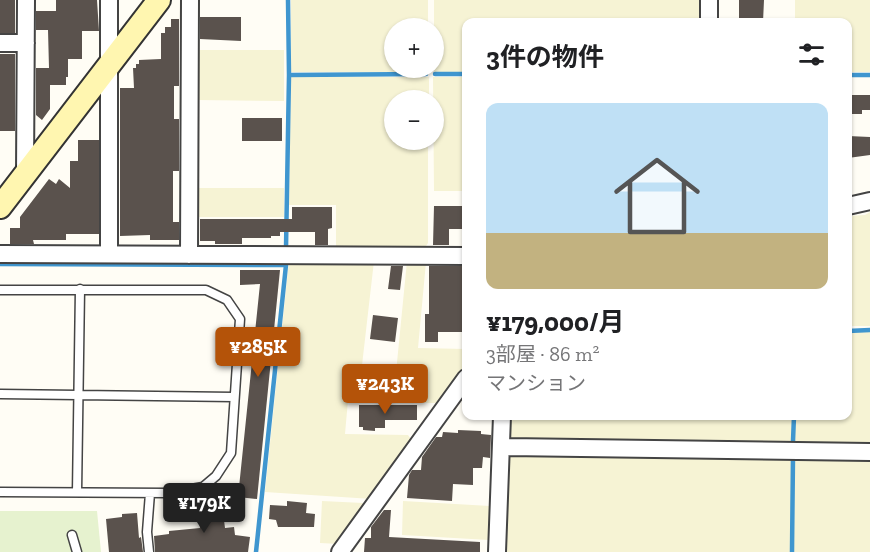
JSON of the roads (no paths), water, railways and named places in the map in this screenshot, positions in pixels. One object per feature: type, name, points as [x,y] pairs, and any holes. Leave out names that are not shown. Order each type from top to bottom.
[{"type":"street","points":[[25,174],[26,0]]},
{"type":"street","points":[[109,0],[109,254]]},
{"type":"street","points":[[0,207],[159,0]]},
{"type":"street","points":[[189,255],[190,0]]},
{"type":"street","points":[[709,0],[709,18]]},
{"type":"street","points":[[0,43],[26,43]]},
{"type":"street","points":[[852,205],[870,201]]},
{"type":"street","points":[[0,254],[462,256]]},
{"type":"street","points":[[340,552],[462,384]]},
{"type":"street","points":[[497,552],[502,420]]},
{"type":"street","points":[[501,447],[870,452]]},
{"type":"lane","points":[[77,492],[80,289]]},
{"type":"lane","points":[[0,290],[206,290],[227,300],[240,319],[231,453],[216,476],[203,487],[186,491],[150,492],[0,492]]},
{"type":"lane","points":[[0,394],[234,397]]},
{"type":"lane","points":[[149,552],[147,532],[150,492]]},
{"type":"lane","points":[[72,535],[77,552]]},
{"type":"waterway","points":[[288,0],[289,75]]},
{"type":"waterway","points":[[286,248],[289,75],[384,74]]},
{"type":"waterway","points":[[444,74],[462,74]]},
{"type":"waterway","points":[[852,75],[870,75]]},
{"type":"waterway","points":[[0,264],[286,265],[256,552]]},
{"type":"waterway","points":[[852,331],[870,330]]},
{"type":"waterway","points":[[793,441],[794,420]]},
{"type":"waterway","points":[[792,552],[793,456]]}]
